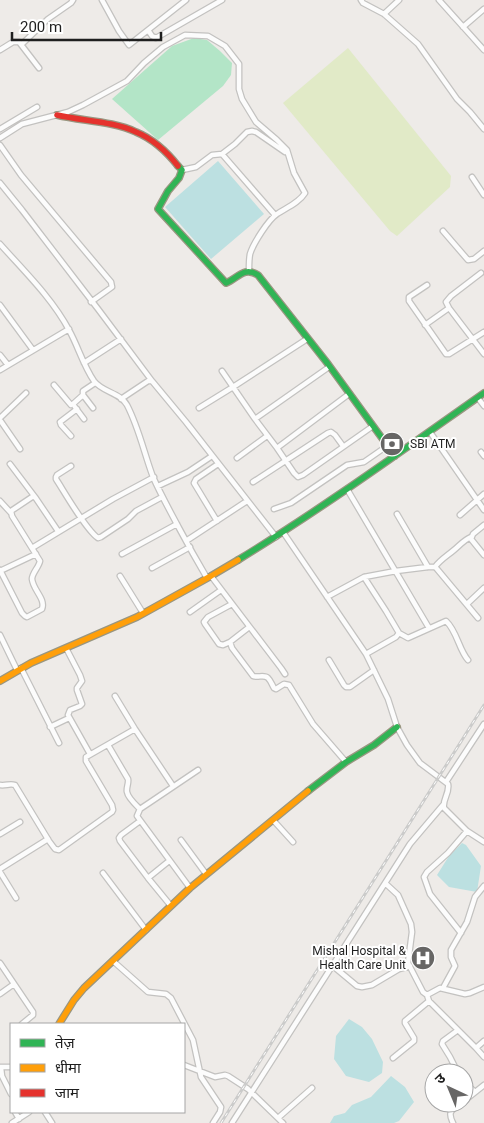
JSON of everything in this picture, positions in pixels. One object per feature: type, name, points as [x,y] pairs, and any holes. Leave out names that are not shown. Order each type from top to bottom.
[{"type":"street","points":[[22,44],[48,19],[73,0]]},
{"type":"street","points":[[102,0],[127,44],[130,44],[186,0]]},
{"type":"street","points":[[148,30],[156,38],[222,0]]},
{"type":"street","points":[[361,0],[384,14],[418,44],[457,99],[484,129]]},
{"type":"street","points":[[384,14],[399,0]]},
{"type":"street","points":[[439,0],[484,50]]},
{"type":"street","points":[[463,27],[484,9]]},
{"type":"street","points":[[0,138],[22,124],[57,115],[83,105],[127,81],[163,47],[185,35],[208,36],[225,46],[239,64],[239,89],[242,100],[256,122],[287,150],[294,173],[305,192],[303,196],[287,209],[275,215],[257,239],[250,254],[249,270]]},
{"type":"street","points":[[0,50],[13,42],[19,42],[39,68]]},
{"type":"street","points":[[0,129],[37,107]]},
{"type":"street","points":[[57,115],[68,119],[101,123],[132,130],[150,140],[174,160],[182,170]]},
{"type":"street","points":[[182,170],[196,167],[212,156],[222,154],[247,132],[252,131],[288,154]]},
{"type":"street","points":[[0,146],[21,175],[111,282],[112,286],[92,302]]},
{"type":"street","points":[[222,154],[275,215]]},
{"type":"street","points":[[182,170],[179,178],[168,191],[158,208],[226,283],[249,270],[258,274],[295,320],[394,456]]},
{"type":"street","points":[[472,177],[484,193]]},
{"type":"street","points":[[0,183],[152,381],[276,537]]},
{"type":"street","points":[[444,231],[468,260],[474,259],[484,251]]},
{"type":"street","points":[[0,244],[2,250],[48,298],[69,329],[95,383],[124,401],[128,406],[162,497],[186,541],[209,577],[285,674]]},
{"type":"street","points":[[481,273],[446,302],[448,308],[484,354]]},
{"type":"street","points":[[427,285],[408,299],[446,354],[449,354],[484,332]]},
{"type":"street","points":[[1,308],[33,350]]},
{"type":"street","points":[[425,325],[448,308]]},
{"type":"street","points":[[0,370],[69,329]]},
{"type":"street","points":[[84,363],[121,339]]},
{"type":"street","points":[[199,408],[307,339]]},
{"type":"street","points":[[0,355],[8,365]]},
{"type":"street","points":[[255,419],[329,367]]},
{"type":"street","points":[[222,371],[298,477],[373,426]]},
{"type":"street","points":[[121,399],[148,381],[152,381]]},
{"type":"street","points":[[73,404],[83,395],[83,391],[95,383]]},
{"type":"street","points":[[54,385],[68,402],[71,405],[73,404],[84,419]]},
{"type":"street","points":[[20,449],[0,419],[26,393]]},
{"type":"street","points":[[277,448],[349,394]]},
{"type":"street","points":[[0,680],[19,669],[143,613],[209,577],[276,537],[484,394]]},
{"type":"street","points":[[83,395],[93,408]]},
{"type":"street","points":[[478,398],[484,406]]},
{"type":"street","points":[[71,436],[60,422],[77,409]]},
{"type":"street","points":[[254,482],[328,433],[332,432],[343,446]]},
{"type":"street","points":[[430,432],[484,510]]},
{"type":"street","points":[[237,458],[268,436]]},
{"type":"street","points":[[274,509],[288,505],[347,465],[364,462],[388,446]]},
{"type":"street","points":[[158,486],[188,472],[212,456]]},
{"type":"street","points":[[10,464],[58,531]]},
{"type":"street","points":[[217,521],[194,483],[196,479],[218,464]]},
{"type":"street","points":[[71,466],[57,475],[56,479],[81,518],[98,538],[125,521],[136,511],[162,497]]},
{"type":"street","points":[[32,548],[58,531],[154,477]]},
{"type":"street","points":[[347,489],[429,628]]},
{"type":"street","points":[[460,515],[484,494]]},
{"type":"street","points":[[11,514],[13,510],[34,497]]},
{"type":"street","points":[[0,501],[11,514],[40,559],[32,579],[43,606],[42,609],[27,617],[2,581],[0,571],[36,554]]},
{"type":"street","points":[[186,541],[247,501]]},
{"type":"street","points":[[397,514],[428,567]]},
{"type":"street","points":[[122,554],[177,524]]},
{"type":"street","points":[[435,567],[438,562],[484,525]]},
{"type":"street","points":[[232,1123],[413,839],[443,805],[449,788],[446,782],[420,763],[404,740],[397,727],[388,699],[366,654],[283,532]]},
{"type":"street","points":[[471,537],[484,556]]},
{"type":"street","points":[[152,568],[190,547]]},
{"type":"street","points":[[327,597],[364,577],[435,567],[478,618]]},
{"type":"street","points":[[120,576],[143,613]]},
{"type":"street","points":[[364,577],[398,633],[408,638],[444,621],[448,622],[468,660]]},
{"type":"street","points":[[468,604],[484,588]]},
{"type":"street","points":[[190,612],[221,590]]},
{"type":"street","points":[[232,604],[204,622],[219,644],[223,645],[230,642],[249,626]]},
{"type":"street","points":[[366,654],[398,633]]},
{"type":"street","points":[[0,634],[58,743]]},
{"type":"street","points":[[230,642],[232,648],[253,676],[258,678],[268,677],[276,689],[284,684],[289,685],[313,724],[346,762]]},
{"type":"street","points":[[66,648],[82,681],[78,688],[82,704],[70,710],[68,715],[90,754]]},
{"type":"street","points":[[329,660],[344,685],[348,688],[374,670]]},
{"type":"street","points":[[115,696],[173,786]]},
{"type":"street","points":[[50,727],[69,718]]},
{"type":"street","points":[[446,782],[484,724]]},
{"type":"street","points":[[60,1023],[74,1000],[190,888],[346,762],[374,745],[397,727]]},
{"type":"street","points":[[0,779],[0,785],[15,785],[48,840],[55,849],[59,850],[113,810],[112,805],[86,761],[86,757],[135,729]]},
{"type":"street","points":[[108,745],[128,779],[128,795],[140,810]]},
{"type":"street","points":[[190,888],[137,816],[140,810],[198,770]]},
{"type":"street","points":[[443,805],[447,812],[467,831],[484,842]]},
{"type":"street","points":[[273,820],[292,842]]},
{"type":"street","points":[[140,821],[119,838],[132,859],[171,906]]},
{"type":"street","points":[[0,834],[20,822]]},
{"type":"street","points":[[461,933],[430,894],[424,877],[426,872],[451,850],[467,831]]},
{"type":"street","points":[[16,898],[0,871],[48,840]]},
{"type":"street","points":[[181,840],[206,874]]},
{"type":"street","points":[[148,878],[170,861]]},
{"type":"street","points":[[103,873],[146,930]]},
{"type":"street","points":[[385,883],[398,895],[411,924],[412,932],[408,960],[423,992],[427,995],[429,1001],[484,1057]]},
{"type":"street","points":[[443,988],[455,969],[450,954],[467,922],[475,897],[484,886]]},
{"type":"street","points":[[113,961],[148,992],[166,994],[171,998],[184,1023]]},
{"type":"street","points":[[0,963],[33,1012],[32,1017],[23,1023]]},
{"type":"street","points":[[333,966],[356,986],[362,987],[372,985],[398,969],[410,966]]},
{"type":"street","points":[[0,994],[14,984]]},
{"type":"street","points":[[427,995],[443,988],[465,994],[484,986]]},
{"type":"street","points":[[393,1058],[414,1041],[405,1021],[429,1001]]},
{"type":"street","points":[[185,1026],[192,1040],[202,1080],[221,1107],[213,1123]]},
{"type":"street","points":[[453,1063],[442,1044],[443,1041],[458,1030]]},
{"type":"street","points":[[476,1048],[484,1041]]},
{"type":"street","points":[[185,1065],[215,1077],[228,1076],[248,1089],[283,1123]]},
{"type":"street","points":[[1,1068],[1,1076],[10,1092]]},
{"type":"street","points":[[475,1092],[484,1085]]},
{"type":"street","points":[[278,1118],[312,1088]]},
{"type":"street","points":[[16,1113],[19,1119]]},
{"type":"street","points":[[12,1123],[28,1113]]},
{"type":"green space","points":[[194,38],[207,40],[232,63],[231,75],[223,86],[158,140],[112,99],[172,46]]},
{"type":"green space","points":[[348,48],[451,176],[450,187],[397,236],[390,231],[283,103]]},
{"type":"water","points":[[218,161],[264,214],[211,259],[165,207]]},
{"type":"water","points":[[462,843],[466,845],[481,866],[477,892],[449,887],[437,875],[449,856]]},
{"type":"water","points":[[349,1019],[362,1027],[372,1039],[383,1062],[382,1073],[369,1082],[346,1076],[334,1059],[336,1036]]},
{"type":"water","points":[[391,1076],[405,1087],[414,1102],[399,1121],[394,1123],[330,1123],[334,1116],[345,1113],[352,1105],[371,1097]]},
{"type":"railway","points":[[221,1123],[484,705]]},
{"type":"traffic: fast","points":[[178,166],[182,170],[179,178],[168,191],[158,209],[226,283],[245,272],[258,275],[328,364],[395,456]]},
{"type":"traffic: fast","points":[[238,560],[332,499],[484,393]]},
{"type":"traffic: fast","points":[[308,791],[397,727]]},
{"type":"traffic: slow","points":[[0,681],[31,663],[137,617],[238,560]]},
{"type":"traffic: slow","points":[[60,1023],[84,988],[190,888],[308,791]]},
{"type":"traffic: jam","points":[[57,115],[127,128],[148,138],[159,146],[178,166]]},
{"type":"place","name":"SBI ATM","points":[[392,444]]},
{"type":"place","name":"Mishal Hospital & Health Care Unit","points":[[423,958]]}]
